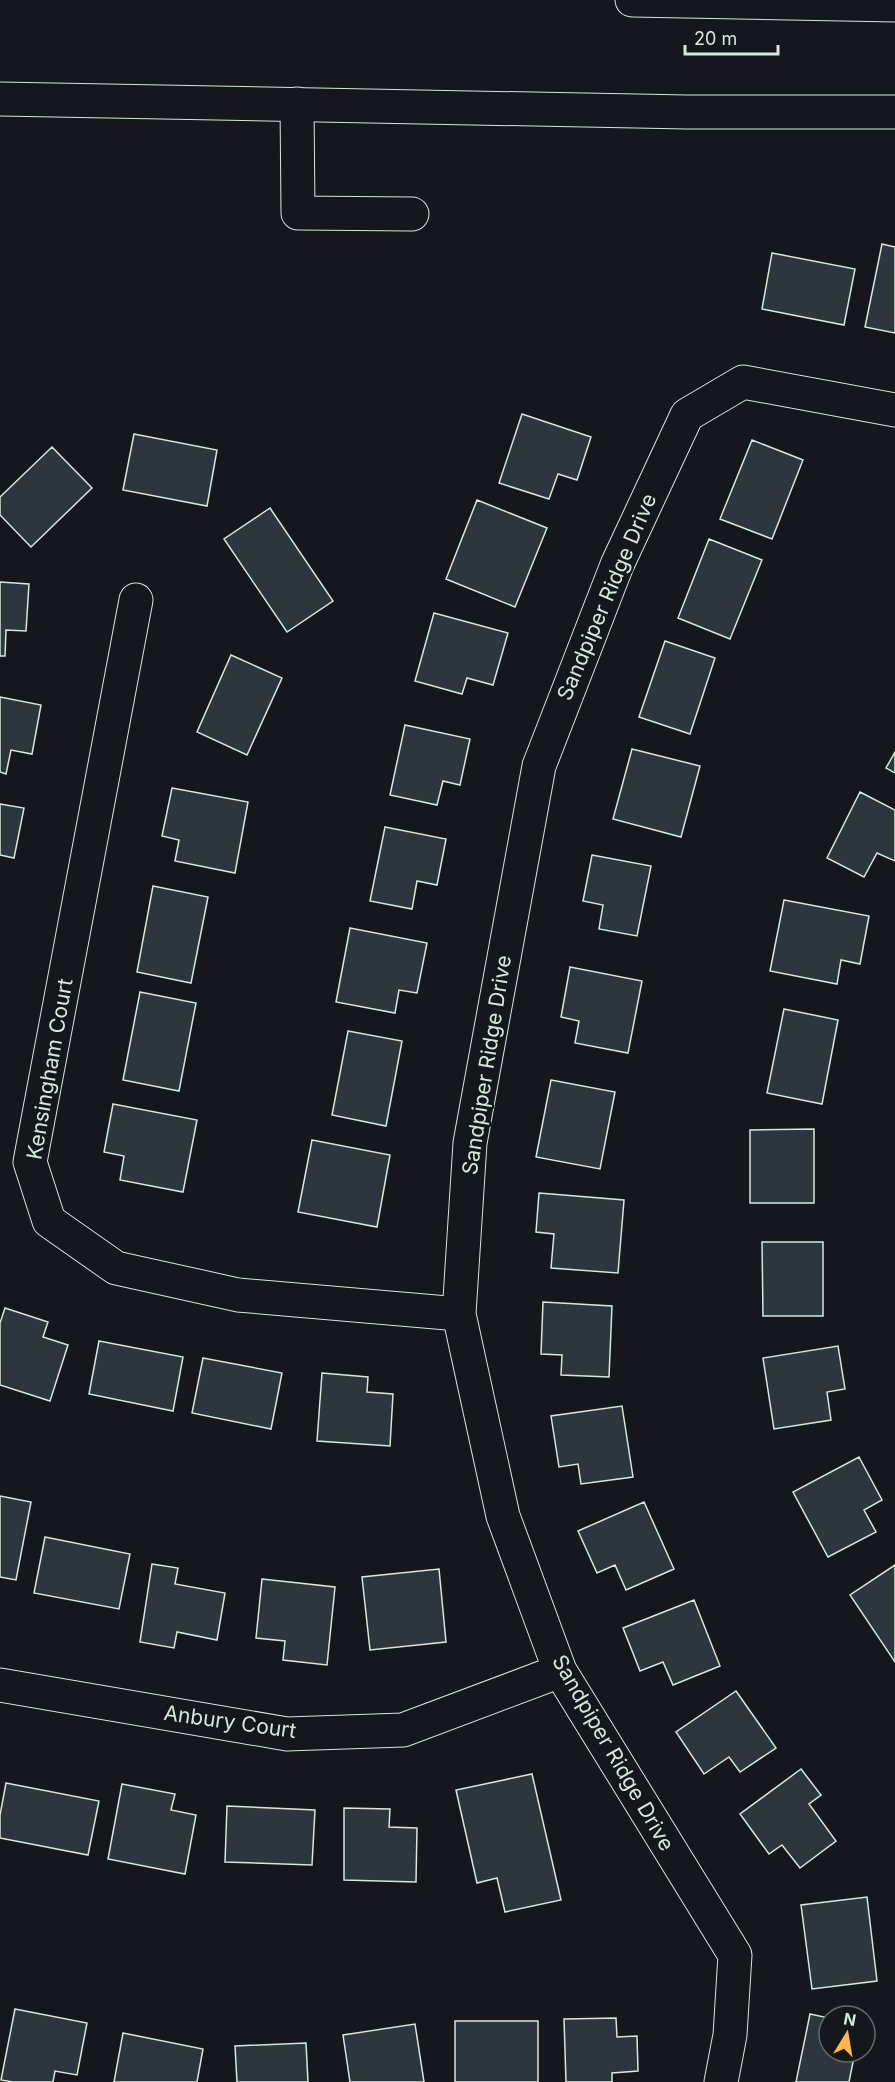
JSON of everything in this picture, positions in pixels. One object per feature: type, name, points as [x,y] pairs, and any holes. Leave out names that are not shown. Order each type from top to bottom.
[{"type":"main road","points":[[632,0],[895,5]]},
{"type":"main road","points":[[0,99],[675,112],[895,112]]},
{"type":"main road","points":[[297,104],[298,213],[412,214]]},
{"type":"main road","name":"Sandpiper Ridge Drive","points":[[721,2082],[730,2035],[735,1955],[560,1671],[503,1516],[459,1314],[470,1143],[539,766],[617,565],[687,415],[743,382],[895,410]]},
{"type":"main road","name":"Kensingham Court","points":[[136,600],[30,1162],[49,1221],[116,1268],[238,1295],[459,1314]]},
{"type":"main road","name":"Anbury Court","points":[[0,1684],[287,1734],[403,1730],[560,1671]]},
{"type":"building","points":[[882,244],[895,247],[895,333],[865,327]]},
{"type":"building","points":[[772,253],[855,269],[844,325],[762,309]]},
{"type":"building","points":[[522,414],[591,437],[577,480],[558,474],[549,499],[499,483]]},
{"type":"building","points":[[134,434],[217,450],[207,506],[123,490]]},
{"type":"building","points":[[752,440],[803,460],[772,539],[720,519]]},
{"type":"building","points":[[52,447],[92,488],[31,547],[0,515],[0,497]]},
{"type":"building","points":[[477,500],[547,528],[515,607],[446,579]]},
{"type":"building","points":[[270,508],[333,601],[287,632],[224,539]]},
{"type":"building","points":[[709,539],[762,560],[730,639],[678,618]]},
{"type":"building","points":[[0,582],[29,584],[26,631],[6,630],[5,656],[0,656]]},
{"type":"building","points":[[434,613],[508,633],[493,685],[467,678],[462,694],[415,681]]},
{"type":"building","points":[[665,641],[715,658],[690,734],[639,717]]},
{"type":"building","points":[[231,655],[282,678],[247,755],[197,732]]},
{"type":"building","points":[[0,697],[41,705],[32,754],[11,750],[6,774],[0,772]]},
{"type":"building","points":[[405,725],[470,739],[460,785],[443,781],[437,805],[390,795]]},
{"type":"building","points":[[632,749],[700,766],[681,837],[613,819]]},
{"type":"building","points":[[895,752],[895,773],[886,768]]},
{"type":"building","points":[[172,788],[248,802],[235,873],[175,861],[179,840],[162,836]]},
{"type":"building","points":[[860,792],[895,810],[895,861],[877,853],[864,877],[827,858]]},
{"type":"building","points":[[0,804],[24,808],[14,858],[0,855]]},
{"type":"building","points":[[385,827],[446,839],[437,885],[417,881],[412,909],[370,901]]},
{"type":"building","points":[[592,855],[651,866],[637,936],[599,929],[603,905],[583,901]]},
{"type":"building","points":[[153,886],[208,897],[191,983],[137,972]]},
{"type":"building","points":[[784,900],[869,916],[860,964],[841,960],[837,984],[770,971]]},
{"type":"building","points":[[350,928],[427,943],[417,993],[399,990],[395,1013],[336,1002]]},
{"type":"building","points":[[570,967],[642,981],[628,1053],[575,1043],[579,1021],[561,1017]]},
{"type":"building","points":[[140,992],[196,1003],[179,1091],[123,1080]]},
{"type":"building","points":[[784,1009],[838,1020],[822,1104],[767,1093]]},
{"type":"building","points":[[348,1031],[402,1041],[386,1126],[332,1115]]},
{"type":"building","points":[[551,1080],[615,1092],[600,1169],[536,1157]]},
{"type":"building","points":[[113,1104],[197,1120],[183,1192],[120,1180],[124,1156],[104,1152]]},
{"type":"building","points":[[814,1129],[814,1203],[750,1203],[750,1130]]},
{"type":"building","points":[[312,1140],[390,1155],[377,1227],[298,1212]]},
{"type":"building","points":[[539,1193],[624,1200],[618,1273],[551,1268],[554,1234],[536,1232]]},
{"type":"building","points":[[762,1242],[823,1242],[823,1316],[763,1316]]},
{"type":"building","points":[[543,1302],[612,1306],[609,1377],[561,1375],[562,1355],[541,1354]]},
{"type":"building","points":[[5,1308],[48,1322],[43,1337],[68,1345],[50,1401],[0,1385],[0,1323]]},
{"type":"building","points":[[99,1341],[183,1357],[173,1411],[89,1394]]},
{"type":"building","points":[[838,1346],[845,1389],[827,1392],[831,1420],[774,1429],[763,1358]]},
{"type":"building","points":[[203,1358],[282,1373],[271,1429],[192,1413]]},
{"type":"building","points":[[322,1373],[368,1377],[367,1392],[393,1394],[390,1446],[317,1441]]},
{"type":"building","points":[[622,1406],[633,1477],[581,1484],[578,1464],[559,1467],[551,1416]]},
{"type":"building","points":[[859,1457],[882,1500],[864,1510],[876,1532],[828,1557],[793,1492]]},
{"type":"building","points":[[0,1496],[31,1502],[16,1580],[0,1577]]},
{"type":"building","points":[[644,1502],[674,1569],[626,1590],[615,1565],[597,1573],[578,1531]]},
{"type":"building","points":[[45,1537],[130,1554],[119,1609],[34,1593]]},
{"type":"building","points":[[152,1564],[178,1568],[175,1584],[225,1593],[217,1640],[177,1632],[174,1648],[140,1642]]},
{"type":"building","points":[[895,1565],[895,1662],[850,1595]]},
{"type":"building","points":[[439,1569],[446,1642],[370,1650],[362,1577]]},
{"type":"building","points":[[262,1579],[335,1587],[327,1665],[283,1660],[285,1641],[256,1638]]},
{"type":"building","points":[[694,1600],[720,1666],[673,1685],[663,1662],[640,1671],[623,1628]]},
{"type":"building","points":[[736,1691],[776,1748],[740,1772],[729,1757],[704,1774],[676,1732]]},
{"type":"building","points":[[801,1769],[821,1795],[809,1804],[836,1841],[800,1868],[782,1845],[769,1854],[740,1814]]},
{"type":"building","points":[[532,1774],[561,1900],[505,1912],[497,1878],[477,1883],[456,1790]]},
{"type":"building","points":[[6,1783],[99,1801],[88,1855],[0,1838],[0,1815]]},
{"type":"building","points":[[122,1784],[175,1794],[171,1810],[196,1815],[185,1874],[108,1859]]},
{"type":"building","points":[[227,1806],[315,1810],[312,1865],[225,1862]]},
{"type":"building","points":[[344,1808],[390,1809],[389,1827],[417,1828],[416,1882],[344,1880]]},
{"type":"building","points":[[867,1897],[877,1981],[812,1989],[801,1905]]},
{"type":"building","points":[[15,2009],[87,2023],[77,2075],[55,2071],[53,2082],[1,2080]]},
{"type":"building","points":[[810,2014],[817,2015],[817,2064],[853,2064],[849,2082],[796,2082]]},
{"type":"building","points":[[616,2018],[617,2037],[637,2036],[638,2071],[612,2073],[612,2082],[566,2082],[564,2019]]},
{"type":"building","points":[[455,2021],[538,2021],[538,2082],[455,2082]]},
{"type":"building","points":[[415,2024],[424,2082],[350,2082],[343,2035]]},
{"type":"building","points":[[123,2033],[203,2049],[197,2082],[114,2082]]},
{"type":"building","points":[[306,2043],[308,2082],[237,2082],[235,2046]]}]
